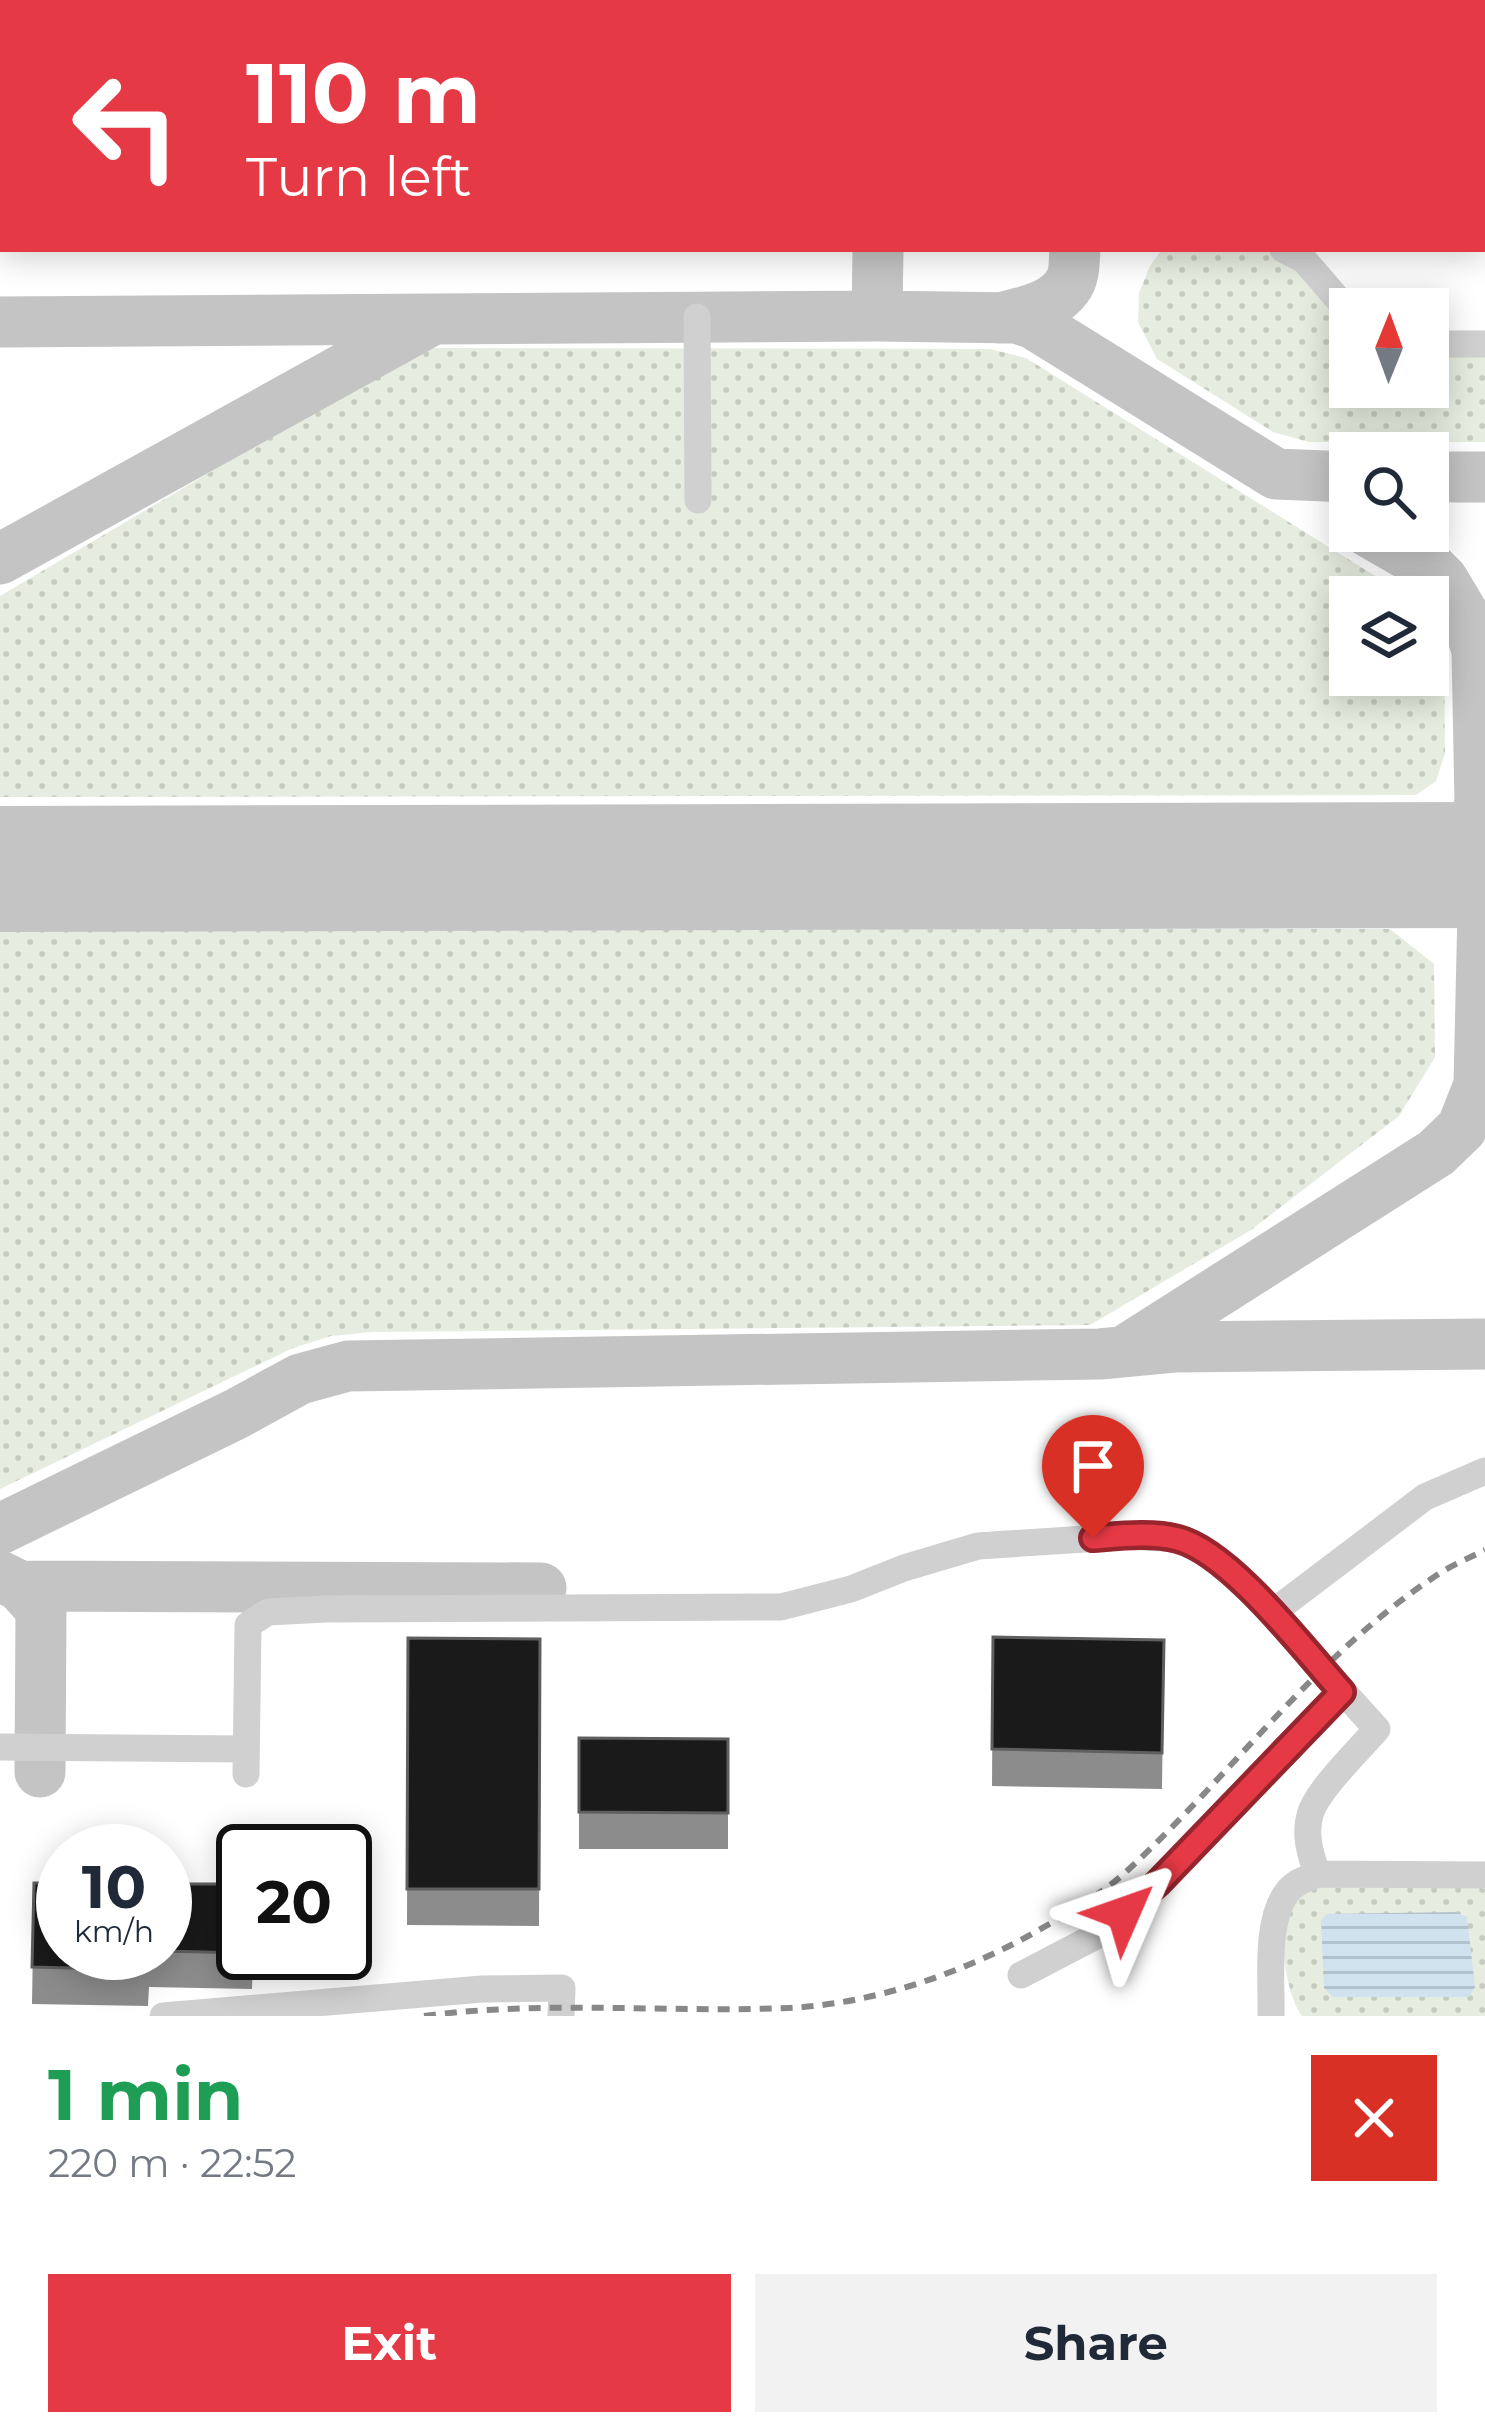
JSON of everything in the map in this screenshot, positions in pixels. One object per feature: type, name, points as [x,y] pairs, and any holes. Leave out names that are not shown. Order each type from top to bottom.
[{"type":"lane","points":[[1289,252],[1304,260],[1329,289]]},
{"type":"lane","points":[[697,317],[698,500]]},
{"type":"lane","points":[[1449,344],[1485,344]]},
{"type":"lane","points":[[1272,1612],[1425,1497],[1485,1471]]},
{"type":"lane","points":[[0,1747],[246,1762],[248,1625],[268,1612],[782,1607],[978,1546],[1131,1536],[1178,1539],[1217,1559],[1272,1612],[1377,1729],[1316,1801],[1308,1847],[1317,1874]]},
{"type":"lane","points":[[1021,1975],[1094,1936],[1124,1913],[1342,1692]]},
{"type":"lane","points":[[1271,2016],[1277,1911],[1299,1881],[1317,1874],[1485,1875]]},
{"type":"lane","points":[[163,2016],[482,1989],[562,1988],[561,2016]]},
{"type":"shaded area","points":[[1160,252],[1269,252],[1287,262],[1329,302],[1329,408],[1449,408],[1449,356],[1485,356],[1485,442],[1449,442],[1449,432],[1329,432],[1329,442],[1309,442],[1273,432],[1157,359],[1138,322],[1139,293]]},
{"type":"shaded area","points":[[421,348],[990,349],[1026,358],[1329,547],[1329,552],[1337,552],[1375,576],[1329,576],[1329,696],[1444,696],[1445,753],[1436,781],[1416,795],[0,797],[0,596]]},
{"type":"shaded area","points":[[1390,929],[1434,964],[1435,1057],[1399,1116],[1251,1230],[1090,1325],[331,1336],[293,1348],[0,1489],[0,930]]},
{"type":"shaded area","points":[[1474,1885],[1485,1889],[1485,2016],[1302,2016],[1288,1983],[1283,1941],[1288,1913],[1307,1890]]},
{"type":"water","points":[[1456,1912],[1467,1917],[1475,1987],[1469,1997],[1333,1997],[1324,1988],[1321,1921],[1326,1914]]},
{"type":"building","points":[[993,1637],[1164,1640],[1162,1753],[992,1749]]},
{"type":"building","points":[[408,1638],[540,1639],[539,1889],[407,1889]]},
{"type":"building","points":[[579,1738],[728,1739],[728,1813],[579,1812]]},
{"type":"building","points":[[34,1883],[36,1883],[36,1967],[32,1967]]},
{"type":"building","points":[[192,1884],[216,1884],[216,1952],[192,1952]]},
{"type":"taxiway","points":[[877,316],[878,252]]},
{"type":"taxiway","points":[[999,318],[1058,296],[1072,276],[1075,252]]},
{"type":"taxiway","points":[[0,322],[1017,318],[1034,324],[1276,474],[1329,476]]},
{"type":"taxiway","points":[[0,559],[430,321]]},
{"type":"taxiway","points":[[1449,477],[1485,477]]},
{"type":"taxiway","points":[[1403,552],[1443,580],[1467,620],[1477,650],[1480,803],[1473,827],[1456,841],[1405,866]]},
{"type":"taxiway","points":[[1129,1348],[1436,1153],[1462,1128],[1479,1085],[1483,910],[1460,885],[1405,866]]},
{"type":"taxiway","points":[[0,1529],[300,1379],[348,1366],[1485,1344]]},
{"type":"taxiway","points":[[0,1576],[20,1586],[541,1588]]},
{"type":"taxiway","points":[[20,1586],[41,1609],[40,1772]]},
{"type":"runway","points":[[0,869],[1485,865]]},
{"type":"railway","points":[[424,2016],[514,2009],[820,2005],[917,1984],[979,1960],[1061,1917],[1118,1879],[1353,1641],[1437,1575],[1485,1550]]},
{"type":"route","points":[[1093,1538],[1178,1539],[1217,1559],[1272,1612],[1342,1692],[1124,1913]]}]
